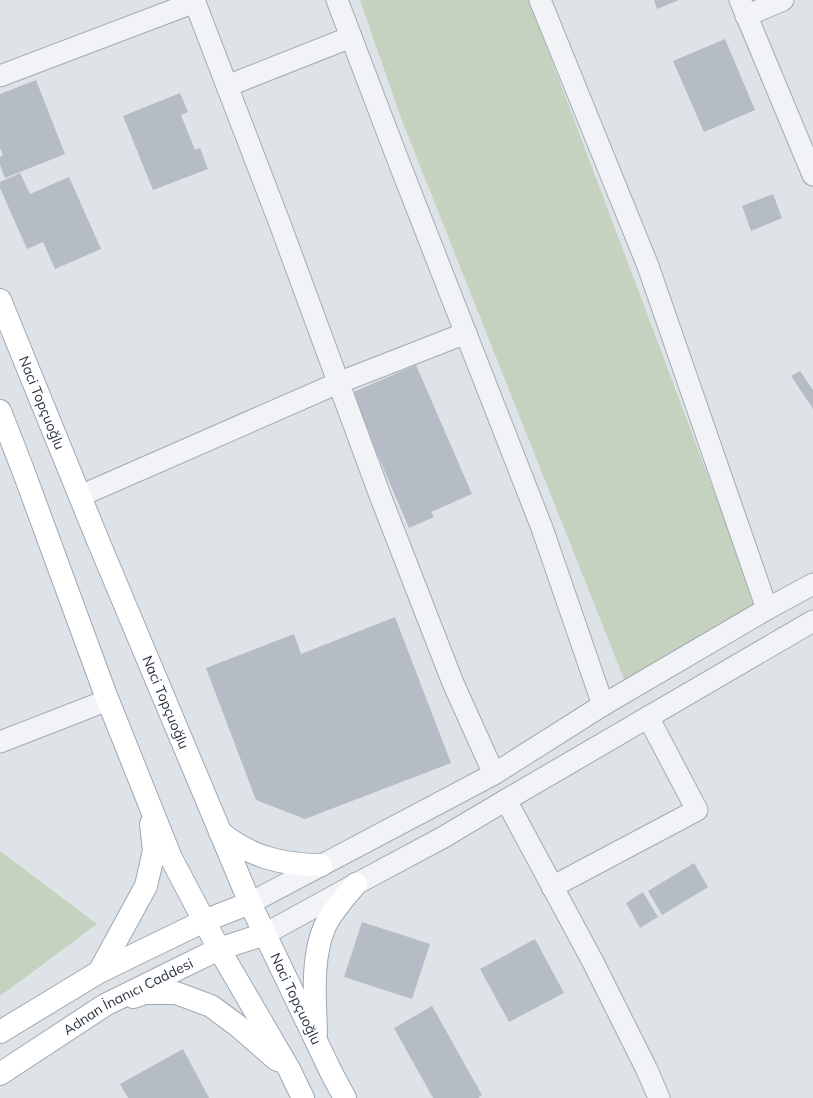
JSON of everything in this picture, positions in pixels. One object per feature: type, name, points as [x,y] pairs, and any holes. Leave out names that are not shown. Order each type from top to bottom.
[{"type":"main road","name":"Naci Topçuoğlu","points":[[0,300],[250,903],[345,1098]]},
{"type":"main road","points":[[0,411],[26,477],[108,700],[171,858],[219,949],[289,1069],[303,1098]]},
{"type":"main road","points":[[99,972],[146,886],[154,851],[150,805]]},
{"type":"main road","points":[[220,832],[229,840],[245,849],[273,860],[305,865],[321,865]]},
{"type":"main road","points":[[316,1041],[314,984],[320,939],[325,926],[333,913],[356,884]]},
{"type":"main road","points":[[0,1032],[99,972],[204,921],[250,903]]},
{"type":"main road","name":"Adnan İnanıcı Caddesi","points":[[0,1074],[105,1005],[219,949],[265,934]]},
{"type":"main road","points":[[105,1005],[146,993],[176,993],[211,1006],[238,1026],[266,1052],[289,1069]]},
{"type":"street","points":[[338,0],[398,160],[542,528],[603,705]]},
{"type":"street","points":[[540,0],[648,266],[767,609]]},
{"type":"street","points":[[783,0],[743,8],[813,174]]},
{"type":"street","points":[[0,76],[195,1],[280,224],[381,498],[453,683],[494,774]]},
{"type":"street","points":[[227,86],[352,37]]},
{"type":"street","points":[[80,496],[338,383],[466,333]]},
{"type":"street","points":[[250,903],[494,774],[603,705],[767,609],[813,584]]},
{"type":"street","points":[[265,934],[442,838],[813,621]]},
{"type":"street","points":[[0,742],[108,700]]},
{"type":"street","points":[[552,887],[697,810],[648,717]]},
{"type":"street","points":[[506,800],[593,962],[647,1070],[659,1098]]},
{"type":"green space","points":[[360,0],[529,0],[754,598],[752,608],[626,684],[401,118]]},
{"type":"green space","points":[[0,851],[97,924],[0,996]]},
{"type":"building","points":[[654,0],[679,0],[657,9]]},
{"type":"building","points":[[725,39],[755,110],[704,132],[673,61]]},
{"type":"building","points":[[36,80],[65,154],[5,178],[0,165],[0,157],[3,155],[0,148],[0,94]]},
{"type":"building","points":[[180,93],[188,112],[181,115],[195,150],[200,148],[208,169],[153,190],[123,116]]},
{"type":"building","points":[[20,173],[30,194],[69,177],[101,249],[55,269],[43,242],[27,249],[0,188],[0,182]]},
{"type":"building","points":[[773,194],[782,218],[751,231],[742,206]]},
{"type":"building","points":[[416,365],[472,494],[431,512],[434,517],[409,528],[351,393]]},
{"type":"building","points":[[800,371],[813,390],[813,409],[791,376]]},
{"type":"building","points":[[395,617],[451,763],[305,819],[256,800],[206,668],[294,634],[301,654]]},
{"type":"building","points":[[694,863],[708,887],[662,915],[648,891]]},
{"type":"building","points":[[643,892],[658,917],[640,928],[626,903]]},
{"type":"building","points":[[362,922],[430,944],[412,999],[344,977]]},
{"type":"building","points":[[535,939],[564,993],[509,1022],[480,969]]},
{"type":"building","points":[[432,1006],[482,1095],[478,1098],[433,1098],[394,1028]]},
{"type":"building","points":[[183,1049],[209,1098],[128,1098],[120,1084]]}]
